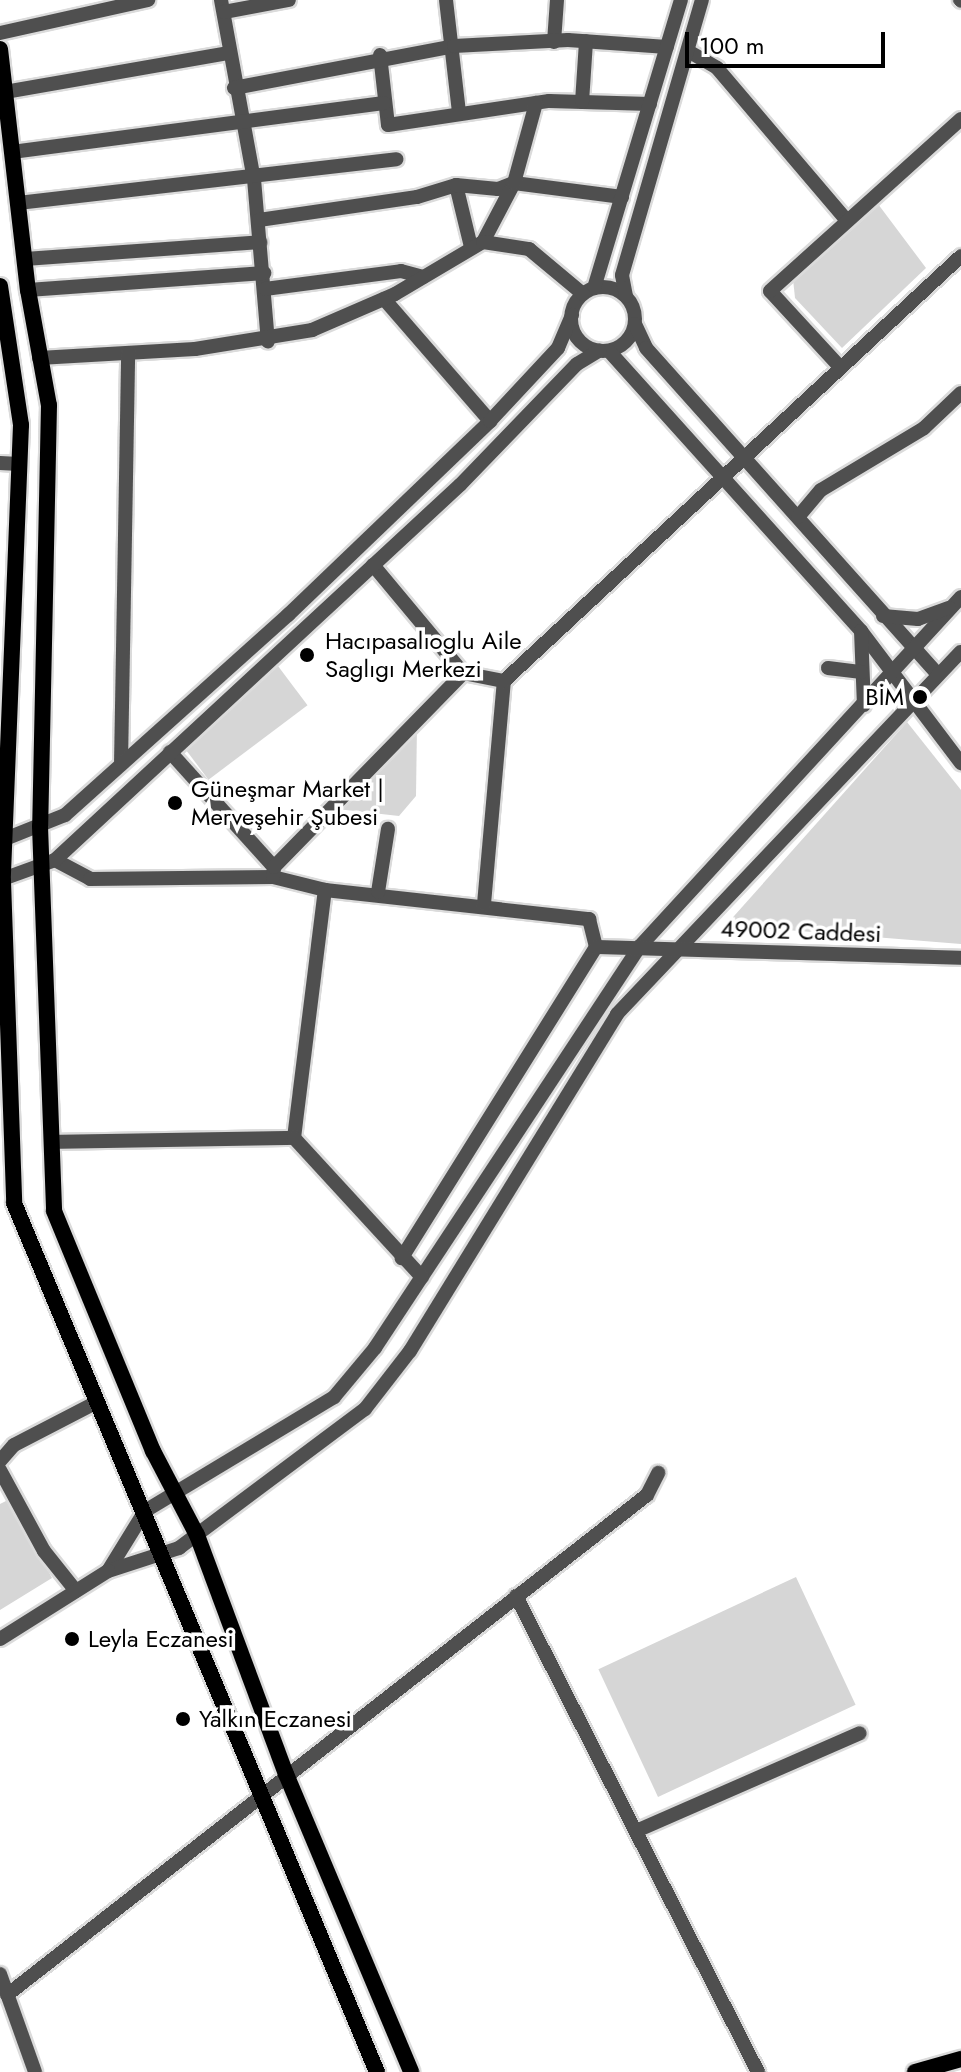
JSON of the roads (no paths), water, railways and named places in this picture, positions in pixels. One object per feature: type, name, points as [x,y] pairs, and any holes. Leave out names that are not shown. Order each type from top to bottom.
[{"type":"main road","points":[[0,49],[28,290],[49,405],[40,826],[50,862],[54,1211],[153,1451],[197,1535],[286,1774],[411,2072]]},
{"type":"main road","points":[[0,286],[21,425],[1,880],[5,1165],[14,1203],[165,1554],[377,2072]]},
{"type":"main road","points":[[915,2072],[961,2059]]},
{"type":"street","points":[[0,33],[148,0]]},
{"type":"street","points":[[268,341],[254,179],[234,88],[222,6],[289,0]]},
{"type":"street","points":[[446,0],[454,46],[459,112]]},
{"type":"street","points":[[554,42],[557,0]]},
{"type":"street","points":[[3,841],[65,815],[490,421],[558,348],[572,315],[588,291],[622,197],[681,0]]},
{"type":"street","points":[[702,0],[622,275],[635,324],[646,348],[746,455],[883,616],[938,675]]},
{"type":"street","points":[[582,102],[586,41]]},
{"type":"street","points":[[234,88],[380,55],[454,46],[586,41],[667,47]]},
{"type":"street","points":[[688,51],[717,68],[844,217]]},
{"type":"street","points":[[5,92],[228,53]]},
{"type":"street","points":[[380,55],[388,125],[459,112],[536,103],[650,104]]},
{"type":"street","points":[[12,152],[384,103]]},
{"type":"street","points":[[39,358],[268,341],[384,299],[477,244],[514,183],[536,103]]},
{"type":"street","points":[[840,367],[770,291],[844,217],[961,119]]},
{"type":"street","points":[[18,203],[254,179],[396,159]]},
{"type":"street","points":[[259,220],[402,200],[456,185],[498,189],[514,183],[622,197]]},
{"type":"street","points":[[456,185],[477,244]]},
{"type":"street","points":[[25,259],[260,242]]},
{"type":"street","points":[[477,244],[529,249],[588,291],[626,296]]},
{"type":"street","points":[[484,904],[504,681],[721,472],[746,455],[961,256]]},
{"type":"street","points":[[265,289],[401,271],[423,277]]},
{"type":"street","points":[[28,290],[264,273]]},
{"type":"street","points":[[384,299],[490,421]]},
{"type":"street","points":[[572,315],[581,342],[604,351],[721,472],[861,631],[893,672],[910,702],[961,763]]},
{"type":"street","points":[[1,880],[50,862],[373,565],[577,364],[626,342],[635,324]]},
{"type":"street","points":[[121,764],[128,353]]},
{"type":"street","points":[[798,517],[821,490],[924,428],[961,393]]},
{"type":"street","points":[[0,463],[19,464]]},
{"type":"street","points":[[373,565],[463,673],[504,681]]},
{"type":"street","points":[[883,616],[918,619],[955,603]]},
{"type":"street","points":[[108,1571],[145,1511],[334,1397],[422,1277],[640,946],[955,603]]},
{"type":"street","points":[[861,631],[864,705]]},
{"type":"street","points":[[0,1639],[108,1571],[165,1554],[197,1535],[365,1409],[410,1351],[617,1014],[671,949],[961,652]]},
{"type":"street","points":[[828,668],[862,672]]},
{"type":"street","points":[[274,872],[463,673]]},
{"type":"street","points":[[170,752],[274,872]]},
{"type":"street","points":[[378,892],[388,829]]},
{"type":"street","points":[[50,862],[90,879],[274,872],[325,890],[378,892],[589,919],[596,947],[402,1258]]},
{"type":"street","points":[[294,1138],[325,890]]},
{"type":"street","name":"49002 Caddesi","points":[[596,947],[961,958]]},
{"type":"street","points":[[53,1142],[294,1138],[422,1277]]},
{"type":"street","points":[[2,1453],[97,1402]]},
{"type":"street","points":[[0,1470],[44,1551],[76,1591]]},
{"type":"street","points":[[7,1995],[261,1793],[647,1495],[658,1473]]},
{"type":"street","points":[[516,1596],[758,2072]]},
{"type":"street","points":[[636,1831],[860,1733]]},
{"type":"street","points":[[0,1974],[35,2072]]},
{"type":"place","name":"Hacıpasalıoglu Aile Saglıgı Merkezi","points":[[307,655]]},
{"type":"place","name":"BİM","points":[[920,697]]},
{"type":"place","name":"Güneşmar Market | Merveşehir Şubesi","points":[[175,803]]},
{"type":"place","name":"Leyla Eczanesi","points":[[72,1639]]},
{"type":"place","name":"Yalkın Eczanesi","points":[[183,1719]]}]
